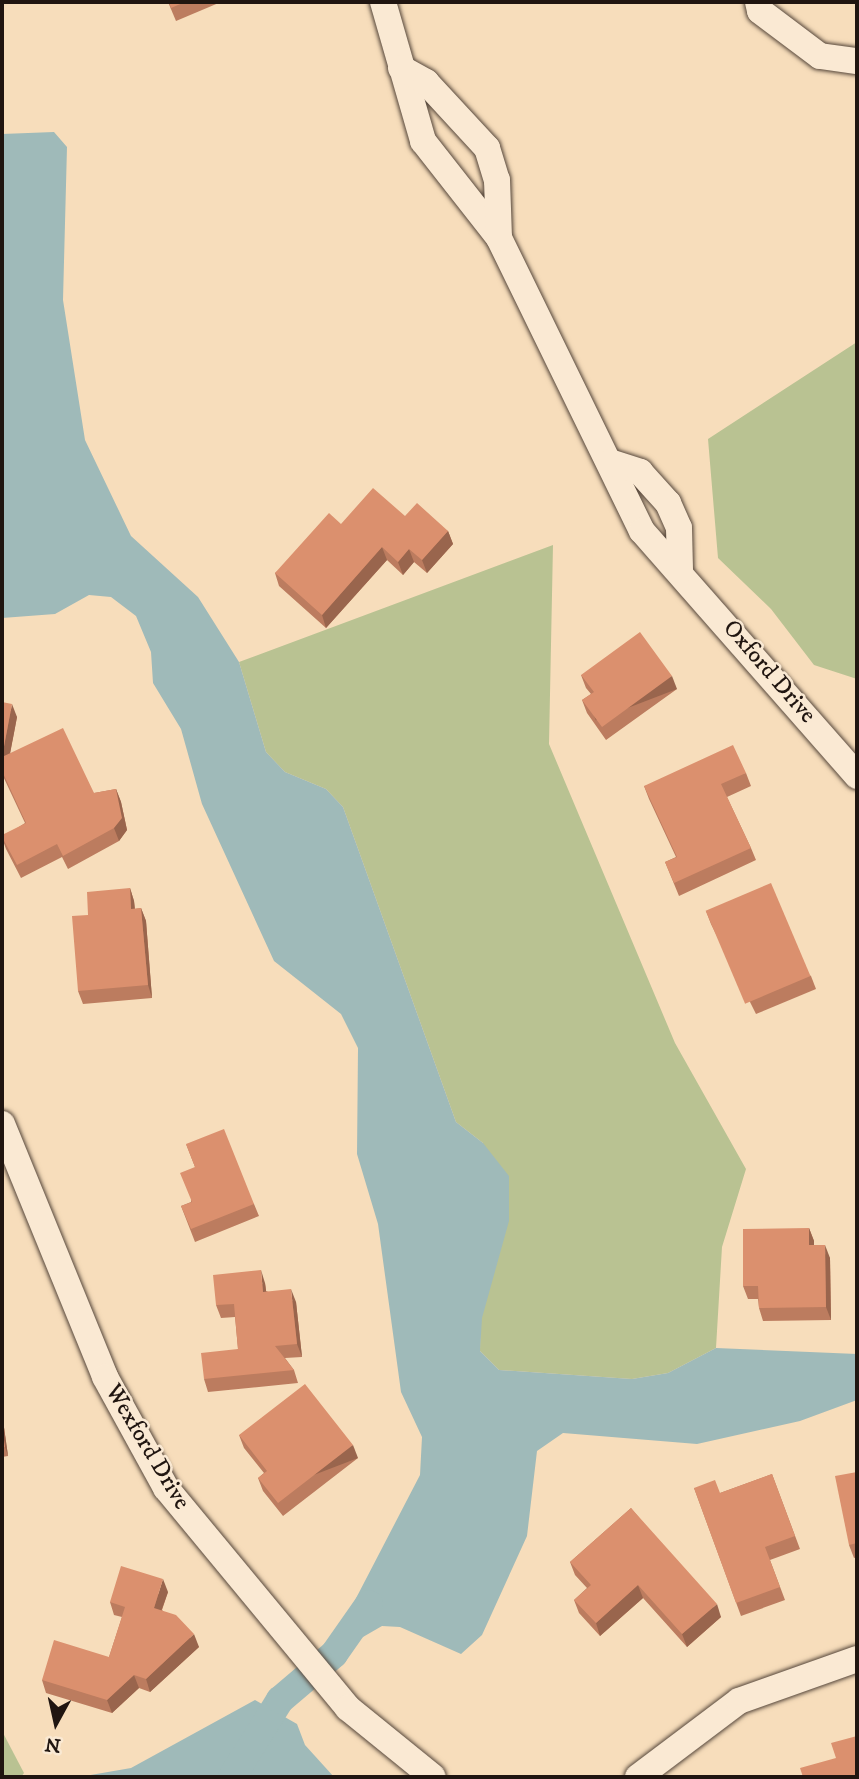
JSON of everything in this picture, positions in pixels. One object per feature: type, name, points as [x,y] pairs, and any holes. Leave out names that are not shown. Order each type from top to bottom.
[{"type":"street","name":"Oxford Drive","points":[[383,2],[423,141],[499,238],[642,531],[680,570],[857,776]]},
{"type":"street","points":[[758,2],[760,11],[820,56],[857,61]]},
{"type":"street","name":"Oxford Drive","points":[[401,68],[426,82],[487,148],[497,180],[499,238]]},
{"type":"street","points":[[611,463],[640,472],[668,503],[679,528],[680,570]]},
{"type":"street","name":"Wexford Drive","points":[[2,1124],[105,1377],[166,1488],[348,1708],[433,1777]]},
{"type":"street","points":[[638,1777],[739,1701],[857,1659]]},
{"type":"green space","points":[[857,342],[857,679],[814,665],[771,609],[718,558],[708,439]]},
{"type":"green space","points":[[553,545],[549,744],[675,1043],[746,1169],[722,1247],[716,1348],[668,1373],[632,1379],[499,1370],[480,1351],[483,1143],[456,1122],[343,807],[326,789],[285,772],[266,752],[239,662]]},
{"type":"green space","points":[[2,1731],[24,1773],[21,1777],[2,1777]]},
{"type":"water","points":[[54,132],[67,147],[63,300],[85,440],[131,536],[198,597],[239,662],[266,752],[285,772],[326,789],[343,807],[456,1122],[483,1143],[509,1176],[509,1221],[482,1318],[480,1351],[499,1370],[632,1379],[668,1373],[716,1348],[857,1354],[857,1400],[800,1421],[697,1444],[563,1433],[537,1451],[527,1536],[482,1635],[461,1654],[400,1627],[382,1626],[356,1641],[339,1631],[420,1475],[422,1437],[401,1392],[378,1224],[357,1154],[358,1048],[341,1014],[274,961],[202,804],[181,729],[153,683],[151,652],[136,616],[111,597],[89,595],[55,614],[2,618],[2,134]]},
{"type":"water","points":[[255,1700],[297,1724],[305,1745],[334,1777],[79,1777],[131,1768]]},
{"type":"building","points":[[169,2],[185,2],[171,8]]},
{"type":"building","points":[[373,488],[405,516],[417,503],[448,531],[422,560],[409,549],[398,562],[382,547],[322,615],[275,573],[329,513],[341,524]]},
{"type":"building","points":[[640,632],[672,676],[602,727],[582,700],[594,692],[581,675]]},
{"type":"building","points":[[2,702],[12,704],[2,757]]},
{"type":"building","points":[[63,728],[94,793],[116,789],[122,818],[114,828],[63,856],[57,844],[17,865],[2,835],[26,823],[2,771],[2,757]]},
{"type":"building","points":[[733,745],[746,773],[721,784],[751,848],[674,883],[665,862],[677,857],[644,786]]},
{"type":"building","points":[[771,883],[810,976],[745,1004],[706,911]]},
{"type":"building","points":[[130,888],[131,909],[141,908],[148,985],[78,991],[72,916],[88,915],[87,892]]},
{"type":"building","points":[[224,1129],[254,1204],[191,1229],[181,1206],[192,1202],[180,1173],[195,1167],[186,1144]]},
{"type":"building","points":[[809,1228],[809,1245],[825,1245],[826,1307],[759,1308],[758,1286],[743,1286],[743,1229]]},
{"type":"building","points":[[261,1270],[263,1292],[291,1289],[297,1344],[275,1346],[294,1370],[204,1379],[201,1353],[238,1349],[234,1304],[216,1305],[213,1275]]},
{"type":"building","points":[[305,1384],[353,1445],[278,1503],[258,1478],[267,1471],[239,1435]]},
{"type":"building","points":[[2,1427],[5,1447],[2,1448]]},
{"type":"building","points":[[857,1472],[857,1543],[849,1545],[835,1476]]},
{"type":"building","points":[[772,1474],[795,1536],[765,1547],[780,1587],[736,1603],[694,1488],[715,1480],[720,1493]]},
{"type":"building","points":[[631,1508],[717,1604],[682,1634],[638,1585],[596,1623],[574,1600],[591,1585],[570,1562]]},
{"type":"building","points":[[121,1566],[163,1579],[154,1608],[176,1615],[194,1634],[146,1679],[134,1675],[107,1700],[42,1680],[54,1640],[109,1657],[125,1607],[110,1602]]},
{"type":"building","points":[[857,1736],[857,1777],[803,1777],[800,1768],[836,1758],[831,1743]]},
{"type":"waterway","points":[[232,1777],[280,1700],[334,1654],[369,1604]]}]
